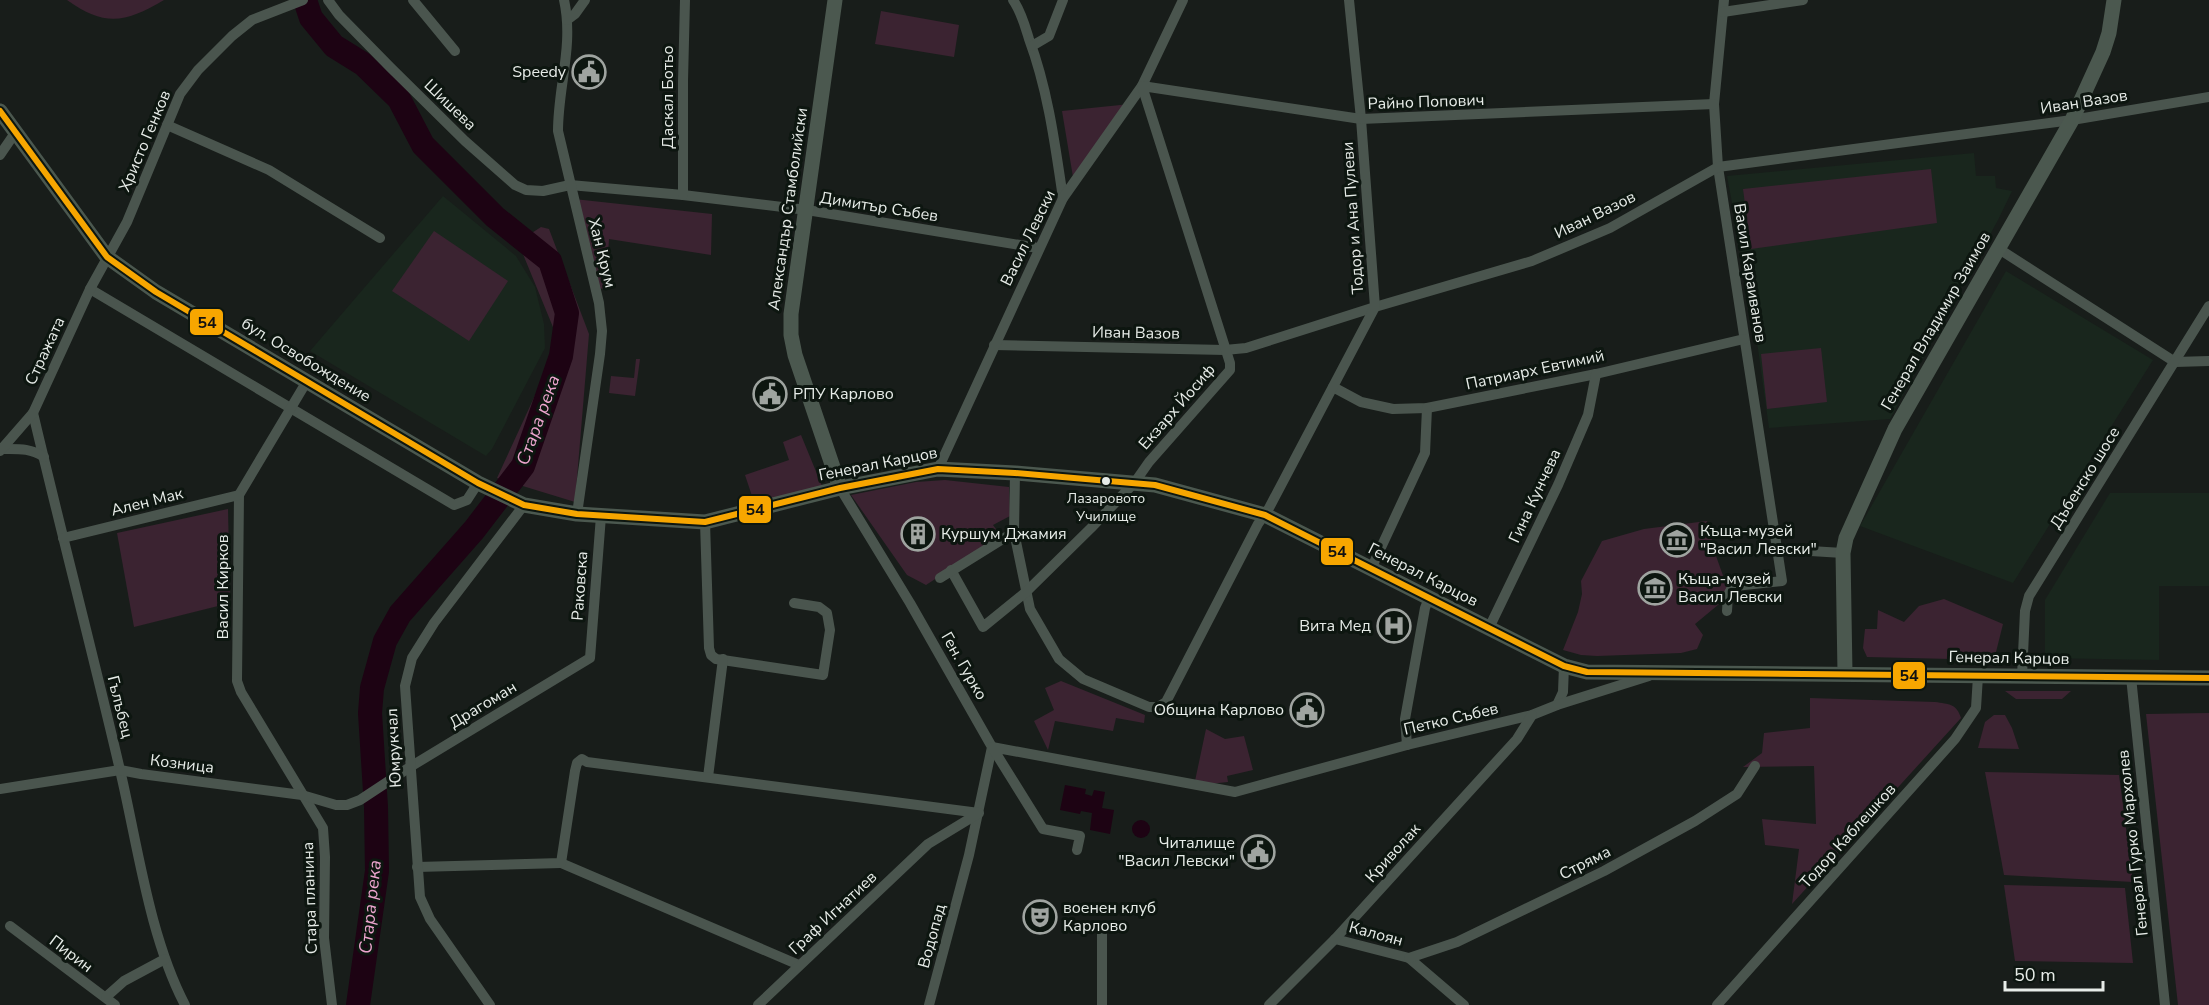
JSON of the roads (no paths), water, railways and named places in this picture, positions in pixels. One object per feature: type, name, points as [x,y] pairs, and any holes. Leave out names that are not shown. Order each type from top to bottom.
[{"type":"main road","name":"Александър Стамболийски","points":[[835,0],[791,314],[791,334],[795,355],[840,488]]},
{"type":"main road","name":"Генерал Владимир Заимов","points":[[1845,673],[1843,553],[1851,527],[1895,429],[2072,120],[2103,52],[2109,33],[2114,0]]},
{"type":"main road","name":"бул. Освобождение","points":[[0,111],[107,257],[156,292],[478,483],[524,505]]},
{"type":"main road","name":"Генерал Карцов","points":[[524,505],[577,514],[705,522],[840,488],[938,469],[1015,472],[1135,482],[1183,491],[1265,515],[1564,666],[1587,672],[2209,678]]},
{"type":"street","name":"Христо Генков","points":[[107,257],[127,222],[180,94],[198,70],[232,36],[252,20],[303,0]]},
{"type":"street","name":"Шишева","points":[[328,0],[339,15],[406,84],[515,185],[526,190],[543,192],[570,185]]},
{"type":"street","points":[[413,0],[455,51]]},
{"type":"street","name":"Хан Крум","points":[[564,0],[568,38],[558,112],[558,130],[599,303],[602,331],[577,514]]},
{"type":"street","points":[[567,20],[575,14],[585,0]]},
{"type":"street","name":"Даскал Ботьо","points":[[683,195],[682,81],[685,0]]},
{"type":"street","points":[[1013,0],[1018,6],[1046,92],[1063,198]]},
{"type":"street","points":[[1032,46],[1049,36],[1063,0]]},
{"type":"street","name":"Васил Левски","points":[[938,469],[1063,198],[1142,86],[1183,0]]},
{"type":"street","name":"Тодор и Ана Пулеви","points":[[1015,472],[1014,532],[1030,609],[1059,659],[1083,679],[1149,707],[1166,702],[1258,524],[1265,515],[1375,307],[1361,119],[1349,0]]},
{"type":"street","points":[[1723,6],[1803,0]]},
{"type":"street","name":"Васил Караиванов","points":[[1723,6],[1714,104],[1719,167],[1782,581],[1735,586],[1728,595],[1727,612]]},
{"type":"street","name":"Райно Попович","points":[[1142,86],[1361,119],[1714,104]]},
{"type":"street","name":"Екзарх Йосиф","points":[[951,570],[983,627],[1026,592],[1135,482],[1149,462],[1230,370],[1230,363],[1142,86]]},
{"type":"street","name":"Иван Вазов","points":[[994,345],[1225,350],[1246,348],[1532,261],[1610,228],[1719,167],[2072,120],[2209,97]]},
{"type":"street","points":[[167,125],[269,170],[380,238]]},
{"type":"street","points":[[0,155],[15,133]]},
{"type":"street","name":"Димитър Събев","points":[[570,185],[683,195],[807,210],[1038,248]]},
{"type":"street","points":[[1999,249],[2175,362],[2209,361]]},
{"type":"street","name":"Стражата","points":[[1,450],[33,413],[107,257]]},
{"type":"street","points":[[90,289],[454,505],[467,500],[478,483]]},
{"type":"street","name":"Дъбенско шосе","points":[[2022,676],[2025,611],[2029,596],[2209,306]]},
{"type":"street","name":"Патриарх Евтимий","points":[[1333,387],[1361,402],[1393,409],[1427,408],[1596,374],[1744,339]]},
{"type":"street","name":"Гина Кунчева","points":[[1489,628],[1558,485],[1588,415],[1596,374]]},
{"type":"street","name":"Васил Кирков","points":[[302,795],[240,692],[237,681],[239,495],[307,381]]},
{"type":"street","points":[[1371,569],[1425,453],[1427,408]]},
{"type":"street","name":"Гълъбец","points":[[33,413],[120,770],[146,889],[165,959],[186,1005]]},
{"type":"street","points":[[1,450],[25,449],[44,457]]},
{"type":"street","name":"Ген. Гурко","points":[[840,488],[910,603],[992,747],[1043,829],[1080,836],[1077,850]]},
{"type":"street","name":"Ален Мак","points":[[63,538],[239,495]]},
{"type":"street","name":"Юмрукчал","points":[[490,1005],[430,919],[420,897],[405,686],[412,658],[434,622],[524,505]]},
{"type":"street","name":"Раковска","points":[[590,658],[601,516]]},
{"type":"street","points":[[705,522],[711,655],[716,659],[823,675],[830,630],[826,613],[819,606],[794,603]]},
{"type":"street","points":[[940,578],[1014,532]]},
{"type":"street","points":[[1777,549],[1843,553]]},
{"type":"street","points":[[1407,745],[1405,719],[1425,608],[1429,598]]},
{"type":"street","name":"Драгоман","points":[[360,800],[410,767],[590,658]]},
{"type":"street","points":[[708,777],[723,659]]},
{"type":"street","points":[[1557,705],[1563,692],[1564,666]]},
{"type":"street","name":"Петко Събев","points":[[992,747],[1235,792],[1407,745],[1532,715],[1661,672]]},
{"type":"street","name":"Тодор Каблешков","points":[[1717,1005],[1955,739],[1976,708],[1978,676]]},
{"type":"street","name":"Генерал Гурко Мархолев","points":[[2131,677],[2164,1005]]},
{"type":"street","name":"Криволак","points":[[1273,1003],[1335,939],[1517,739],[1532,715]]},
{"type":"street","points":[[561,863],[575,771],[577,763],[582,759],[587,762],[979,813],[992,747]]},
{"type":"street","name":"Стряма","points":[[1409,958],[1467,937],[1604,871],[1695,821],[1737,794],[1755,766]]},
{"type":"street","name":"Козница","points":[[0,789],[120,770],[302,795],[336,805],[347,805],[360,800]]},
{"type":"street","name":"Стара планина","points":[[302,795],[323,828],[324,938],[332,1005]]},
{"type":"street","name":"Граф Игнатиев","points":[[758,1005],[928,844],[979,813]]},
{"type":"street","name":"Водопад","points":[[929,1005],[979,813]]},
{"type":"street","points":[[417,867],[561,863],[799,965]]},
{"type":"street","name":"Пирин","points":[[10,926],[71,974],[110,1001]]},
{"type":"street","points":[[1102,932],[1102,1005]]},
{"type":"street","name":"Калоян","points":[[1335,939],[1409,958],[1464,1005]]},
{"type":"street","points":[[110,1001],[124,981],[165,959]]},
{"type":"waterway","name":"Стара река","points":[[305,0],[311,18],[334,46],[363,64],[399,99],[423,145],[495,217],[550,261],[567,313],[561,356],[523,466],[474,530],[400,614],[385,641],[372,688],[370,713],[376,807],[377,871],[358,1005]]},
{"type":"place","name":"Speedy","points":[[589,72]]},
{"type":"place","name":"РПУ Карлово","points":[[770,394]]},
{"type":"place","name":"Лазаровото Училище","points":[[1106,481]]},
{"type":"place","name":"Куршум Джамия","points":[[918,534]]},
{"type":"place","name":"Къща-музей \"Васил Левски\"","points":[[1677,540]]},
{"type":"place","name":"Къща-музей Васил Левски","points":[[1655,588]]},
{"type":"place","name":"Вита Мед","points":[[1394,626]]},
{"type":"place","name":"Община Карлово","points":[[1307,710]]},
{"type":"place","name":"Читалище \"Васил Левски\"","points":[[1258,852]]},
{"type":"place","name":"военен клуб Карлово","points":[[1040,917]]}]
